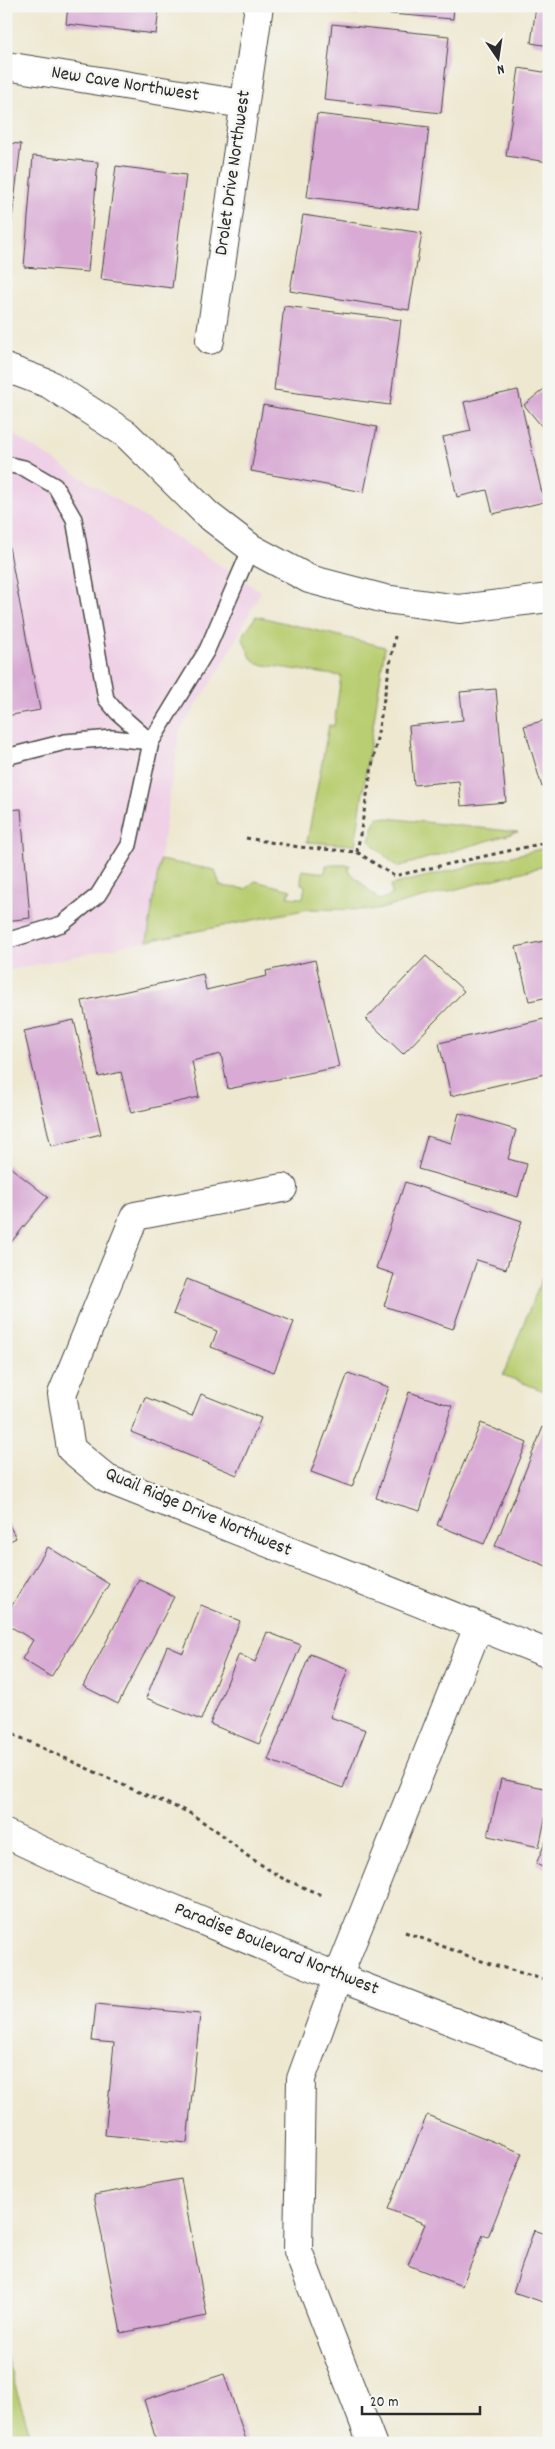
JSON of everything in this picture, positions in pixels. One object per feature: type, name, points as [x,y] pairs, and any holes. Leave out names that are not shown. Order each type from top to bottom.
[{"type":"street","name":"Drolet Drive Northwest","points":[[210,340],[243,104],[259,6]]},
{"type":"street","name":"New Cave Northwest","points":[[6,66],[243,104]]},
{"type":"street","points":[[6,368],[48,384],[126,434],[208,516],[251,548],[310,579],[385,599],[459,609],[549,598]]},
{"type":"street","name":"Quail Ridge Drive Northwest","points":[[282,1188],[135,1216],[62,1394],[70,1449],[107,1479],[549,1654]]},
{"type":"street","points":[[372,2443],[298,2251],[301,2079],[338,1977],[478,1627]]},
{"type":"street","name":"Paradise Boulevard Northwest","points":[[6,1834],[102,1879],[338,1977],[549,2058]]},
{"type":"lane","points":[[6,464],[24,468],[55,486],[74,520],[106,699],[116,712],[151,742]]},
{"type":"lane","points":[[6,941],[62,924],[98,895],[129,845],[151,742],[207,650],[251,548]]},
{"type":"lane","points":[[6,757],[65,742],[112,738],[151,742]]},
{"type":"path","points":[[356,852],[394,651],[399,601]]},
{"type":"path","points":[[246,838],[308,848],[356,852],[394,876],[549,842]]},
{"type":"path","points":[[6,1731],[134,1790],[188,1812],[220,1833],[246,1855],[282,1878],[321,1895]]},
{"type":"path","points":[[405,1932],[487,1963],[549,1981]]},
{"type":"shaded area","points":[[6,430],[261,591],[223,664],[180,730],[147,941],[6,971]]},
{"type":"green space","points":[[256,616],[385,647],[355,845],[307,842],[329,725],[334,726],[341,676],[258,664],[251,658],[242,637]]},
{"type":"green space","points":[[377,817],[518,832],[397,867],[369,841]]},
{"type":"green space","points":[[549,847],[549,865],[376,910],[309,909],[147,941],[160,860],[215,870],[220,886],[246,889],[255,881],[291,890],[287,897],[303,898],[305,885],[301,884],[302,870],[325,873],[326,865],[350,865],[349,871],[379,900],[392,895],[391,885]]},
{"type":"green space","points":[[549,1261],[549,1393],[503,1375]]},
{"type":"green space","points":[[6,2357],[33,2443],[6,2443]]},
{"type":"building","points":[[68,6],[184,6],[183,11],[159,8],[156,34],[66,24]]},
{"type":"building","points":[[340,6],[454,6],[453,19],[340,10]]},
{"type":"building","points":[[536,6],[549,6],[549,46],[531,43]]},
{"type":"building","points":[[332,24],[449,36],[441,113],[324,100]]},
{"type":"building","points":[[519,68],[549,73],[549,162],[506,156]]},
{"type":"building","points":[[317,114],[429,127],[419,210],[307,197]]},
{"type":"building","points":[[6,143],[21,144],[8,253],[6,252]]},
{"type":"building","points":[[33,156],[98,162],[88,272],[24,267]]},
{"type":"building","points":[[116,166],[186,175],[172,288],[101,279]]},
{"type":"building","points":[[303,215],[422,233],[409,310],[290,291]]},
{"type":"building","points":[[284,306],[401,320],[390,405],[274,390]]},
{"type":"building","points":[[549,385],[549,435],[524,405]]},
{"type":"building","points":[[518,390],[544,502],[493,514],[487,490],[457,497],[443,437],[471,431],[464,402]]},
{"type":"building","points":[[263,405],[377,427],[364,492],[251,471]]},
{"type":"building","points":[[6,531],[40,710],[6,716]]},
{"type":"building","points":[[496,689],[506,802],[461,806],[459,781],[414,785],[409,726],[463,720],[460,692]]},
{"type":"building","points":[[549,719],[549,785],[542,787],[524,726]]},
{"type":"building","points":[[21,809],[30,918],[6,921],[6,810]]},
{"type":"building","points":[[549,940],[549,997],[529,1001],[516,947]]},
{"type":"building","points":[[426,956],[464,991],[403,1054],[366,1019]]},
{"type":"building","points":[[315,960],[339,1067],[228,1089],[221,1054],[192,1061],[199,1097],[131,1113],[121,1072],[99,1077],[82,1001],[203,974],[206,990],[267,976],[266,971]]},
{"type":"building","points":[[544,1019],[549,1037],[549,1073],[451,1096],[439,1043]]},
{"type":"building","points":[[74,1020],[101,1134],[51,1146],[24,1031]]},
{"type":"building","points":[[459,1113],[516,1130],[508,1159],[527,1164],[518,1197],[418,1169],[427,1136],[451,1143]]},
{"type":"building","points":[[6,1164],[48,1197],[8,1246],[6,1244]]},
{"type":"building","points":[[405,1182],[522,1221],[506,1269],[477,1260],[453,1329],[384,1306],[394,1274],[376,1268]]},
{"type":"building","points":[[187,1279],[294,1322],[274,1372],[211,1347],[217,1331],[173,1314]]},
{"type":"building","points":[[348,1373],[389,1387],[352,1487],[311,1472]]},
{"type":"building","points":[[409,1392],[452,1406],[420,1511],[376,1498]]},
{"type":"building","points":[[201,1394],[261,1418],[237,1475],[131,1432],[145,1397],[192,1416]]},
{"type":"building","points":[[481,1423],[527,1443],[484,1544],[437,1525]]},
{"type":"building","points":[[543,1427],[549,1429],[549,1567],[495,1546]]},
{"type":"building","points":[[6,1519],[16,1538],[6,1543]]},
{"type":"building","points":[[48,1547],[109,1584],[51,1677],[22,1659],[33,1640],[6,1624],[6,1615]]},
{"type":"building","points":[[139,1579],[174,1597],[118,1704],[83,1686]]},
{"type":"building","points":[[201,1605],[240,1621],[201,1720],[146,1698],[167,1646],[183,1653]]},
{"type":"building","points":[[267,1632],[301,1645],[259,1744],[210,1724],[239,1654],[255,1662]]},
{"type":"building","points":[[310,1654],[348,1669],[330,1717],[366,1730],[343,1788],[268,1760]]},
{"type":"building","points":[[501,1779],[549,1789],[549,1801],[539,1847],[488,1836]]},
{"type":"building","points":[[549,1834],[549,1870],[536,1864]]},
{"type":"building","points":[[96,2004],[200,2014],[187,2143],[105,2135],[114,2043],[92,2041]]},
{"type":"building","points":[[427,2115],[522,2153],[488,2237],[483,2235],[462,2286],[408,2265],[425,2224],[388,2209]]},
{"type":"building","points":[[181,2179],[207,2316],[121,2333],[94,2195]]},
{"type":"building","points":[[534,2230],[549,2235],[549,2304],[513,2292]]},
{"type":"building","points":[[224,2374],[247,2443],[157,2443],[144,2400]]}]
